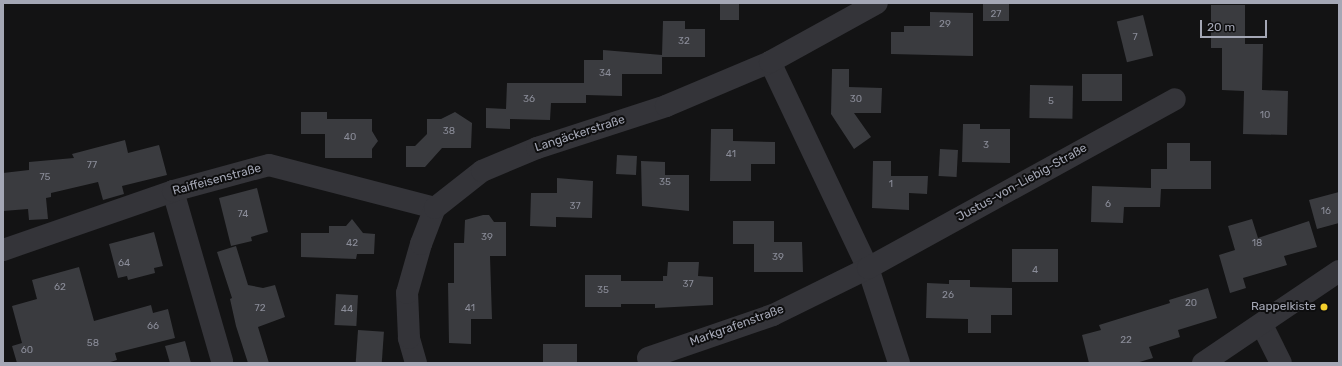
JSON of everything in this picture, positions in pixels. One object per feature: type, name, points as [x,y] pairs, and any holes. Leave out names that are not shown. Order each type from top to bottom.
[{"type":"street","name":"Langäckerstraße","points":[[435,208],[489,168],[537,148],[666,106],[770,62],[877,3]]},
{"type":"street","points":[[770,62],[868,268],[899,363]]},
{"type":"street","name":"Justus-von-Liebig-Straße","points":[[868,268],[1175,99]]},
{"type":"street","name":"Raiffeisenstraße","points":[[3,250],[173,191],[270,165],[435,208]]},
{"type":"street","points":[[173,191],[222,361]]},
{"type":"street","points":[[416,363],[409,338],[407,293],[435,208]]},
{"type":"street","name":"Markgrafenstraße","points":[[648,358],[773,315],[868,268]]},
{"type":"street","points":[[1203,363],[1262,325],[1339,271]]},
{"type":"street","points":[[1262,325],[1281,363]]},
{"type":"building","points":[[720,3],[739,3],[739,20],[720,20]]},
{"type":"building","points":[[983,3],[1009,3],[1009,21],[983,21]]},
{"type":"building","points":[[1211,5],[1245,5],[1245,44],[1263,44],[1262,90],[1288,91],[1287,135],[1243,134],[1244,91],[1222,90],[1222,48],[1211,48]]},
{"type":"building","points":[[930,12],[973,13],[973,56],[891,54],[891,32],[904,32],[904,26],[930,26]]},
{"type":"building","points":[[1143,15],[1153,56],[1127,62],[1117,22]]},
{"type":"building","points":[[663,21],[685,21],[685,29],[705,29],[705,57],[662,57],[662,74],[622,74],[622,96],[586,95],[586,103],[551,103],[550,120],[510,119],[510,129],[486,128],[486,108],[506,109],[507,83],[584,83],[584,60],[603,60],[603,50],[662,55]]},
{"type":"building","points":[[832,69],[849,69],[849,87],[882,88],[881,113],[854,113],[871,137],[854,149],[831,114]]},
{"type":"building","points":[[1082,74],[1122,74],[1122,101],[1082,101]]},
{"type":"building","points":[[1030,85],[1073,86],[1072,119],[1029,118]]},
{"type":"building","points":[[301,112],[327,112],[327,119],[372,119],[372,131],[378,141],[372,149],[372,158],[325,158],[325,134],[301,134]]},
{"type":"building","points":[[455,112],[472,123],[471,148],[442,148],[425,167],[406,167],[406,146],[415,146],[427,134],[427,119],[441,119]]},
{"type":"building","points":[[963,124],[980,124],[980,129],[1010,129],[1010,163],[962,162]]},
{"type":"building","points":[[711,129],[733,129],[733,141],[775,142],[775,164],[751,164],[751,181],[710,181]]},
{"type":"building","points":[[125,140],[128,153],[159,145],[167,175],[122,186],[124,194],[103,200],[98,182],[51,193],[51,197],[46,198],[48,219],[29,220],[28,209],[3,211],[3,173],[29,170],[29,162],[74,158],[72,154]]},
{"type":"building","points":[[1167,143],[1190,143],[1190,161],[1211,161],[1211,189],[1161,189],[1160,207],[1124,207],[1123,223],[1091,222],[1092,186],[1151,188],[1151,169],[1167,169]]},
{"type":"building","points":[[940,149],[958,150],[957,177],[939,176]]},
{"type":"building","points":[[617,155],[637,156],[636,175],[616,174]]},
{"type":"building","points":[[641,161],[665,162],[665,175],[689,175],[689,211],[642,206]]},
{"type":"building","points":[[873,161],[891,161],[891,176],[928,176],[927,194],[909,193],[909,210],[872,208]]},
{"type":"building","points":[[557,178],[593,181],[592,218],[556,217],[556,227],[530,226],[531,193],[557,193]]},
{"type":"building","points":[[257,188],[268,232],[251,237],[252,241],[231,246],[219,198]]},
{"type":"building","points":[[1339,192],[1339,223],[1317,229],[1309,200]]},
{"type":"building","points":[[483,215],[489,215],[494,222],[506,222],[506,256],[490,256],[492,319],[471,319],[471,344],[449,343],[448,283],[454,283],[454,243],[464,243],[465,220]]},
{"type":"building","points":[[352,219],[363,233],[375,234],[374,254],[357,254],[356,259],[301,257],[301,233],[329,233],[329,226],[346,226]]},
{"type":"building","points":[[1252,219],[1258,238],[1309,221],[1317,247],[1284,256],[1287,265],[1243,278],[1246,288],[1230,293],[1219,255],[1235,250],[1228,226]]},
{"type":"building","points":[[733,221],[774,221],[774,242],[802,242],[803,272],[754,272],[754,244],[733,244]]},
{"type":"building","points":[[154,232],[163,266],[154,268],[155,273],[128,280],[127,276],[118,278],[109,244]]},
{"type":"building","points":[[236,246],[248,285],[263,288],[275,285],[285,317],[258,327],[269,363],[248,363],[236,326],[230,299],[232,298],[217,252]]},
{"type":"building","points":[[1012,249],[1058,249],[1058,282],[1012,282]]},
{"type":"building","points":[[668,262],[699,262],[698,276],[713,277],[713,305],[655,308],[655,304],[621,304],[621,307],[585,307],[585,275],[621,275],[621,281],[663,281],[663,276],[667,276]]},
{"type":"building","points":[[79,267],[94,321],[151,305],[153,313],[168,309],[175,338],[115,353],[117,360],[107,363],[17,363],[12,346],[22,343],[12,306],[37,299],[32,280]]},
{"type":"building","points":[[949,280],[970,280],[970,287],[1012,288],[1012,315],[991,315],[991,333],[968,333],[968,319],[926,318],[927,283],[949,284]]},
{"type":"building","points":[[1208,288],[1217,318],[1178,330],[1180,337],[1149,347],[1153,358],[1136,363],[1089,363],[1082,335],[1101,330],[1099,325],[1170,303],[1169,300]]},
{"type":"building","points":[[336,294],[358,295],[356,326],[334,325]]},
{"type":"building","points":[[358,330],[384,332],[382,363],[356,363]]},
{"type":"building","points":[[185,341],[191,363],[170,363],[165,346]]},
{"type":"building","points":[[543,344],[577,344],[577,363],[543,363]]},
{"type":"place","name":"Rappelkiste","points":[[1324,307]]}]
